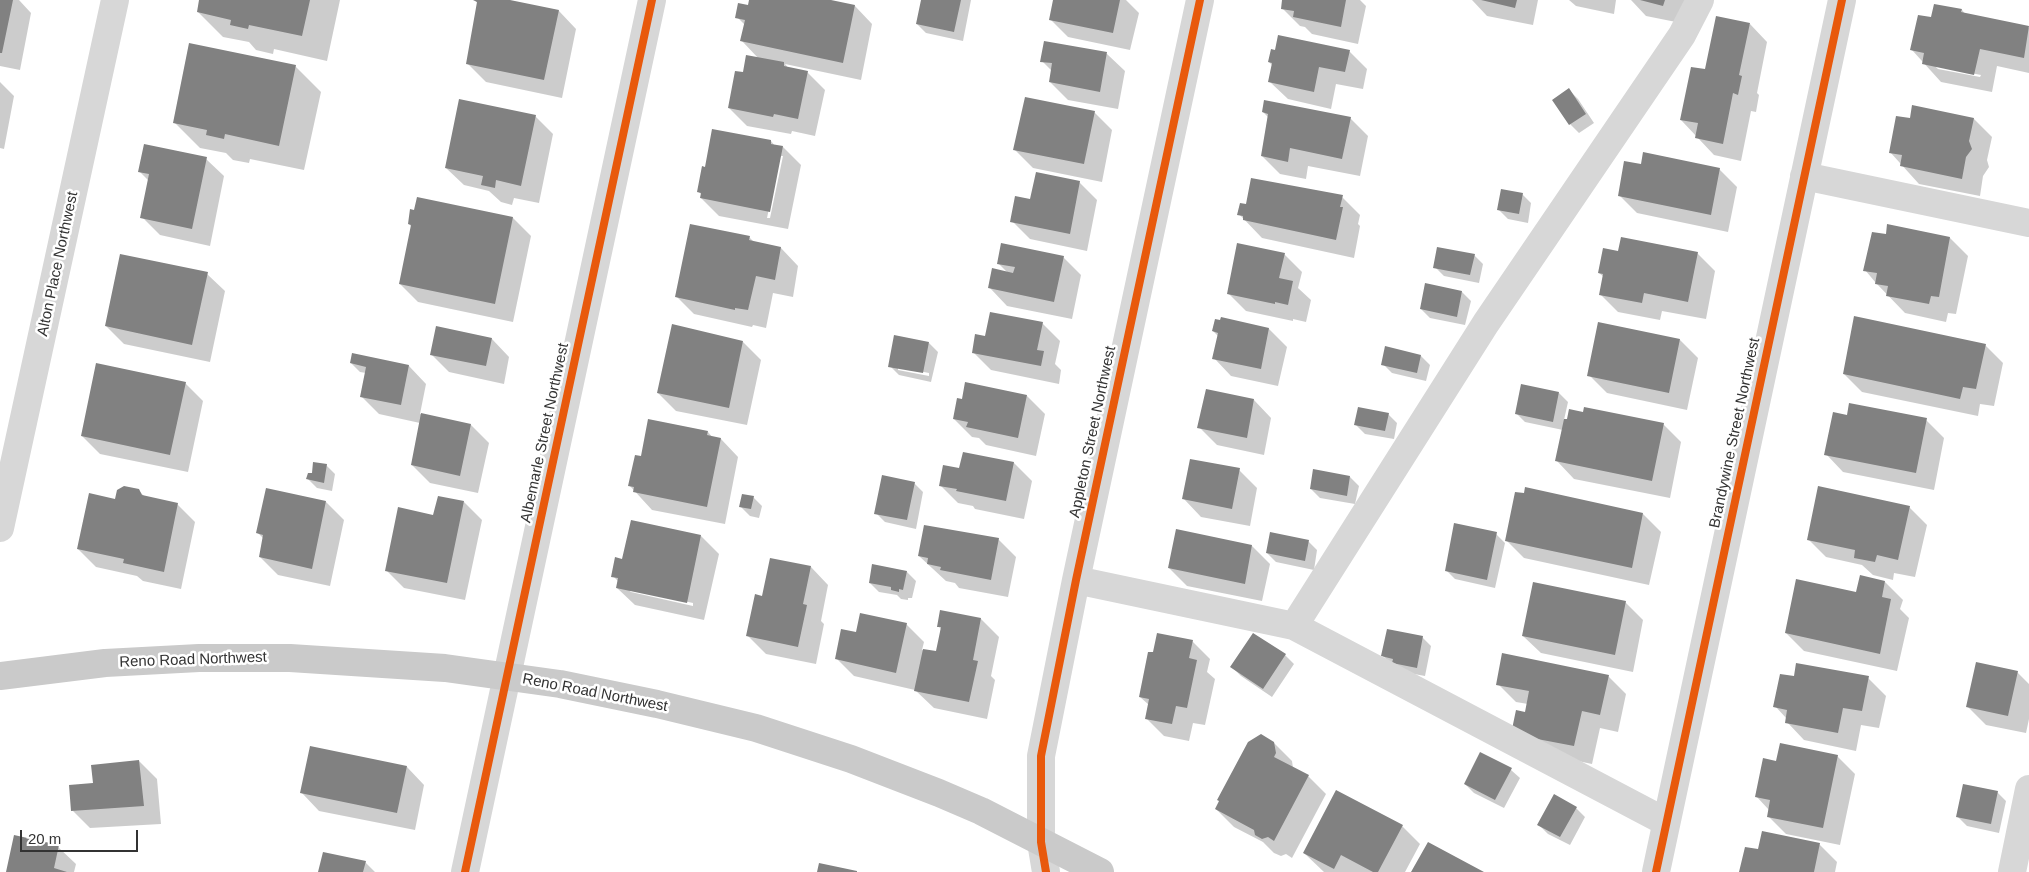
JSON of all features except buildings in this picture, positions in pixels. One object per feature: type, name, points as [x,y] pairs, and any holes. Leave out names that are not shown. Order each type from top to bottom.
[{"type":"main road","name":"Reno Road Northwest","points":[[0,676],[105,663],[255,657],[353,660],[445,668],[560,684],[665,706],[756,728],[804,743],[939,793],[994,817],[1100,872]]},
{"type":"street","name":"Alton Place Northwest","points":[[0,528],[115,0]]},
{"type":"street","name":"Albemarle Street Northwest","points":[[466,872],[652,0]]},
{"type":"street","name":"Appleton Street Northwest","points":[[1046,872],[1041,842],[1041,756],[1076,580],[1200,0]]},
{"type":"street","points":[[1294,626],[1486,323],[1682,35],[1700,0]]},
{"type":"street","name":"Brandywine Street Northwest","points":[[1656,872],[1842,0]]},
{"type":"street","points":[[1804,176],[2029,223]]},
{"type":"street","points":[[1076,580],[1294,626],[1666,822]]},
{"type":"street","points":[[2012,872],[2029,789]]},
{"type":"cycle path","points":[[465,872],[652,0]]},
{"type":"cycle path","points":[[1046,872],[1041,842],[1041,756],[1076,580],[1200,0]]},
{"type":"cycle path","points":[[1656,872],[1842,0]]}]
